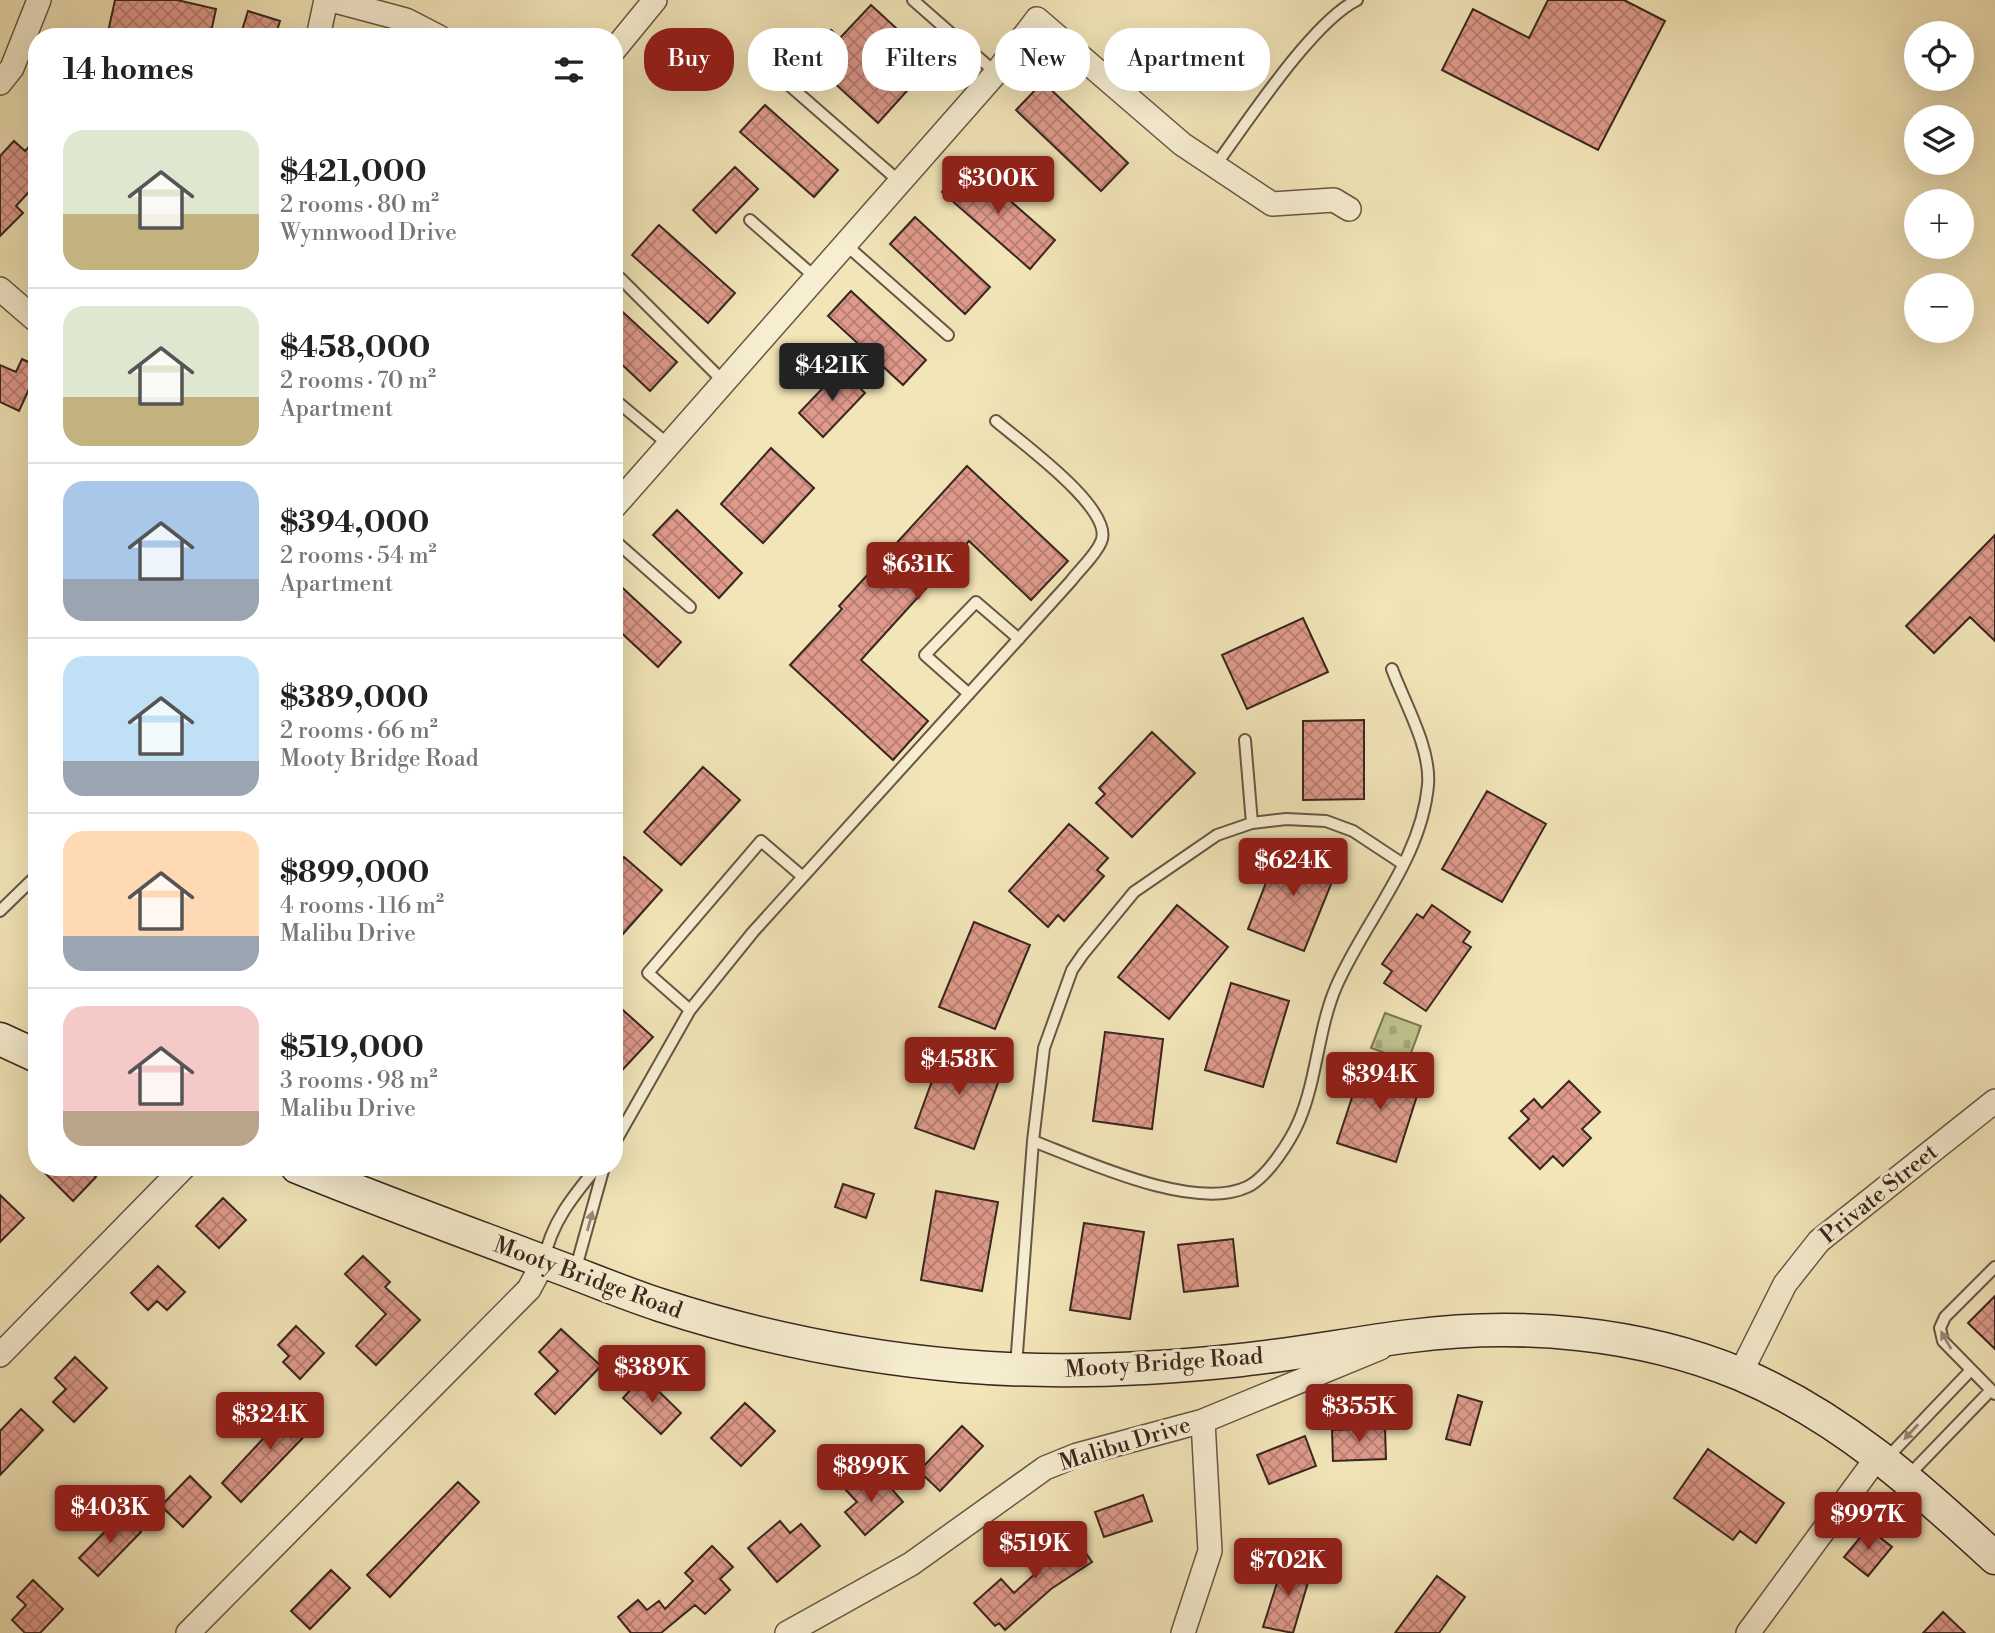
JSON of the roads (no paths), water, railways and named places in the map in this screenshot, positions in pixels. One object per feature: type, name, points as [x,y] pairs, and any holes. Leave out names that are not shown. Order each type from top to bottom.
[{"type":"main road","points":[[0,1039],[28,1052]]},
{"type":"main road","name":"Mooty Bridge Road","points":[[319,1176],[444,1226],[688,1314],[788,1340],[908,1360],[1016,1369],[1117,1368],[1236,1360],[1412,1335],[1479,1331],[1590,1335],[1669,1350],[1740,1374],[1816,1413],[1891,1464],[1995,1558]]},
{"type":"street","points":[[28,28],[40,0]]},
{"type":"street","points":[[320,28],[328,0],[406,20],[422,28]]},
{"type":"street","points":[[623,39],[655,0]]},
{"type":"street","points":[[1030,28],[1037,19],[1047,28]]},
{"type":"street","points":[[0,83],[12,68],[28,29]]},
{"type":"street","points":[[1090,65],[1182,144],[1272,204],[1334,200],[1349,209]]},
{"type":"street","points":[[623,498],[995,74]]},
{"type":"street","points":[[0,289],[28,313]]},
{"type":"street","name":"Private Street","points":[[1740,1374],[1785,1283],[1819,1241],[1995,1101]]},
{"type":"street","points":[[0,1355],[175,1176]]},
{"type":"street","points":[[188,1633],[529,1289],[544,1261]]},
{"type":"street","name":"Malibu Drive","points":[[787,1633],[911,1564],[1045,1468],[1077,1455],[1203,1421],[1412,1335]]},
{"type":"street","points":[[1182,1633],[1210,1551],[1203,1421]]},
{"type":"street","points":[[1748,1633],[1891,1464]]},
{"type":"lane","points":[[913,0],[995,72]]},
{"type":"lane","points":[[1215,166],[1306,46],[1345,6],[1357,0]]},
{"type":"lane","points":[[796,91],[900,182]]},
{"type":"lane","points":[[750,220],[816,278]]},
{"type":"lane","points":[[845,243],[948,335]]},
{"type":"lane","points":[[623,281],[723,381]]},
{"type":"lane","points":[[623,407],[669,445]]},
{"type":"lane","points":[[623,1127],[690,1010],[803,877],[1071,581],[1101,541],[1103,528],[1089,502],[996,421]]},
{"type":"lane","points":[[623,548],[690,607]]},
{"type":"lane","points":[[969,694],[925,655],[975,602],[1019,639]]},
{"type":"lane","points":[[1033,1141],[1161,1189],[1218,1192],[1248,1187],[1276,1161],[1299,1121],[1335,988],[1404,864],[1425,808],[1428,782],[1425,757],[1392,669]]},
{"type":"lane","points":[[1245,740],[1252,823]]},
{"type":"lane","points":[[1016,1369],[1033,1141],[1044,1048],[1072,970],[1134,892],[1217,835],[1252,823],[1286,819],[1326,821],[1353,831],[1404,864]]},
{"type":"lane","points":[[690,1010],[648,973],[761,841],[803,877]]},
{"type":"lane","points":[[0,911],[28,883]]},
{"type":"lane","points":[[544,1261],[548,1238],[567,1204],[590,1176]]},
{"type":"lane","points":[[575,1274],[602,1176]]},
{"type":"lane","points":[[1891,1464],[1993,1392],[1944,1341],[1940,1328],[1945,1317],[1995,1267]]},
{"type":"lane","points":[[1891,1464],[1971,1370]]}]
